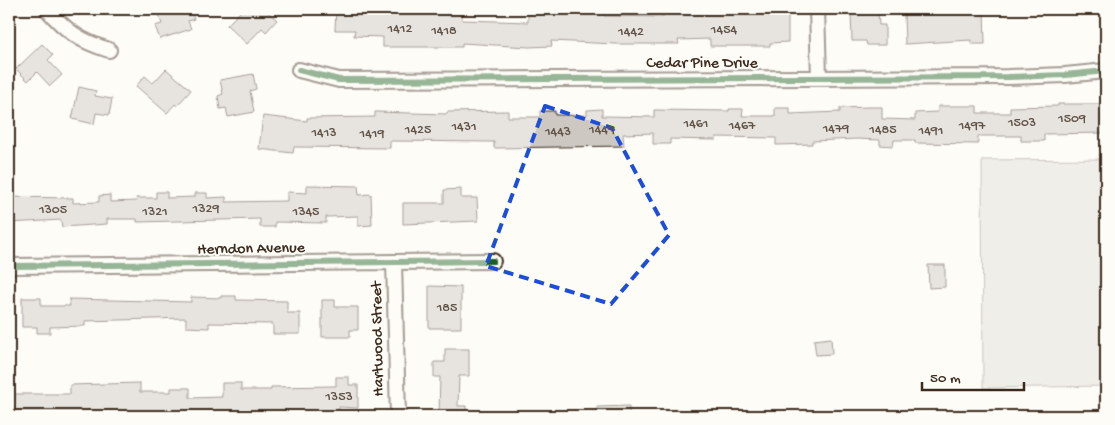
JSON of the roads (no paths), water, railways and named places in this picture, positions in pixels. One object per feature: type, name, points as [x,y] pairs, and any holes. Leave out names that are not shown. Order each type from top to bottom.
[{"type":"street","points":[[47,9],[58,22],[83,42],[109,50]]},
{"type":"street","points":[[817,9],[819,77]]},
{"type":"street","name":"Cedar Pine Drive","points":[[299,70],[340,80],[1008,76],[1106,71]]},
{"type":"street","name":"Herndon Avenue","points":[[9,266],[493,261]]},
{"type":"street","name":"Hartwood Street","points":[[394,262],[398,416]]}]
